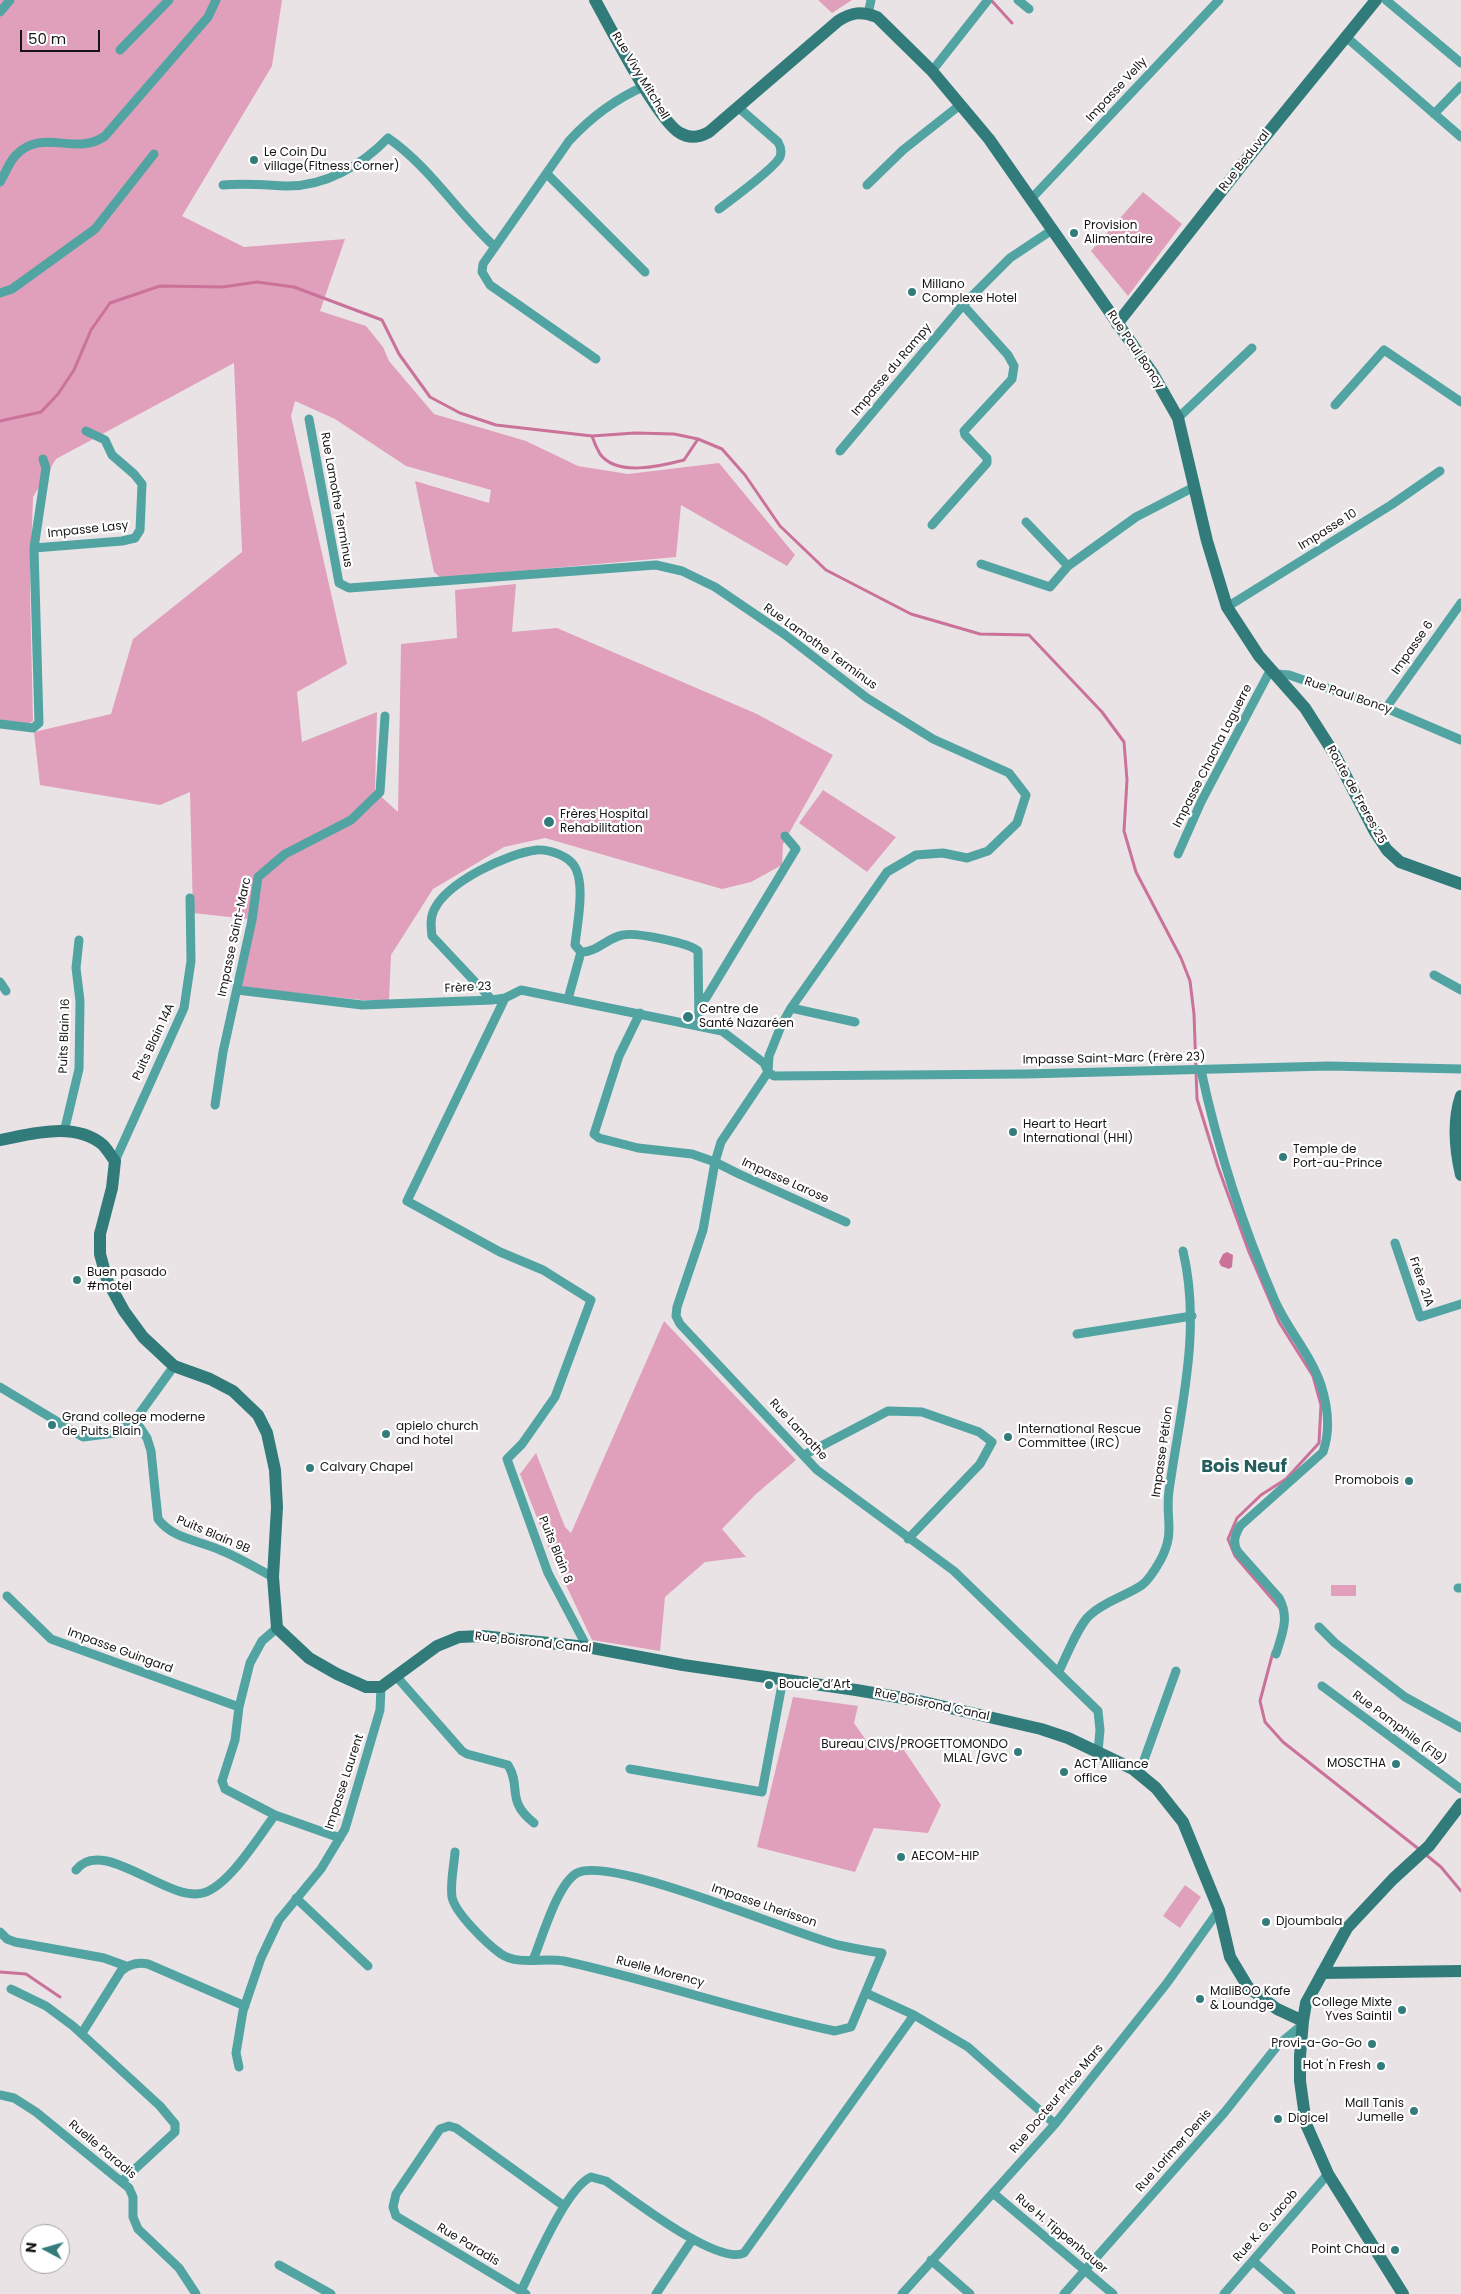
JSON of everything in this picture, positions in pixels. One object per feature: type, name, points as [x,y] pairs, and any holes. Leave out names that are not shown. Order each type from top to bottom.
[{"type":"street","points":[[0,12],[10,0]]},
{"type":"street","points":[[120,50],[169,0]]},
{"type":"street","points":[[0,182],[15,155],[33,143],[88,145],[105,136],[208,17],[216,0]]},
{"type":"street","name":"Rue Vivy Mitchell","points":[[595,0],[645,86],[671,126],[681,134],[692,137],[709,132],[739,108],[838,20],[851,13],[868,14]]},
{"type":"street","points":[[868,14],[871,0]]},
{"type":"street","points":[[1018,0],[1029,10]]},
{"type":"street","name":"Impasse Velly","points":[[1032,198],[1219,0]]},
{"type":"street","name":"Rue Beduval","points":[[1118,324],[1344,36],[1376,0]]},
{"type":"street","points":[[1386,0],[1461,63]]},
{"type":"street","points":[[932,71],[987,1]]},
{"type":"street","name":"Rue Paul Boncy","points":[[868,14],[877,17],[932,71],[989,139],[1153,374],[1178,418],[1207,541],[1227,607],[1260,656],[1273,671],[1386,708],[1461,740]]},
{"type":"street","points":[[1344,36],[1461,136]]},
{"type":"street","points":[[596,359],[485,279],[482,272],[483,264],[569,141],[585,124],[627,94],[645,86]]},
{"type":"street","points":[[1434,114],[1461,86]]},
{"type":"street","points":[[867,184],[903,150],[960,105]]},
{"type":"street","points":[[719,209],[765,172],[779,159],[781,153],[781,147],[778,142],[739,108]]},
{"type":"street","points":[[223,185],[249,182],[287,186],[328,178],[360,163],[388,138],[410,154],[471,224],[494,246]]},
{"type":"street","points":[[0,293],[12,289],[95,230],[154,154]]},
{"type":"street","points":[[547,174],[645,272]]},
{"type":"street","name":"Impasse du Rampy","points":[[840,451],[963,305],[1010,258],[1052,230]]},
{"type":"street","points":[[932,525],[987,463],[987,458],[965,435],[964,431],[1012,379],[1014,373],[1014,366],[1008,355],[963,305]]},
{"type":"street","points":[[1178,418],[1252,348]]},
{"type":"street","points":[[1335,405],[1384,350],[1461,402]]},
{"type":"street","name":"Rue Lamothe Terminus","points":[[309,419],[339,583],[343,586],[349,588],[656,565],[682,571],[715,588],[784,634],[867,698],[934,739],[1009,773],[1026,795],[1017,823],[988,851],[967,858],[943,854],[916,855],[887,872],[791,1008],[781,1026],[769,1056],[768,1072]]},
{"type":"street","name":"Impasse Lasy","points":[[0,724],[33,728],[39,723],[34,548],[122,541],[139,534],[142,484],[134,474],[112,455],[105,440],[86,430]]},
{"type":"street","points":[[34,548],[46,468],[43,459]]},
{"type":"street","name":"Impasse 10","points":[[1227,607],[1391,505],[1440,471]]},
{"type":"street","points":[[981,564],[1047,587],[1052,586],[1068,566],[1136,517],[1194,487]]},
{"type":"street","points":[[1026,522],[1068,566]]},
{"type":"street","name":"Impasse 6","points":[[1386,708],[1461,603]]},
{"type":"street","name":"Impasse Chacha Laguerre","points":[[1178,854],[1201,802],[1273,671]]},
{"type":"street","name":"Route de Freres 25","points":[[1273,671],[1305,708],[1336,755],[1375,832],[1387,850],[1400,862],[1461,884]]},
{"type":"street","name":"Impasse Saint-Marc","points":[[215,1105],[252,920],[258,878],[285,854],[351,820],[380,792],[385,716]]},
{"type":"street","points":[[700,998],[706,998],[796,849],[784,836]]},
{"type":"street","points":[[492,1000],[432,936],[430,924],[434,910],[447,892],[469,875],[509,858],[538,850],[559,854],[573,864],[580,883],[575,946],[581,952],[587,952],[622,935],[633,934],[694,947],[698,951],[699,1025]]},
{"type":"street","name":"Puits Blain 14A","points":[[115,1161],[184,1008],[191,961],[190,898]]},
{"type":"street","name":"Puits Blain 16","points":[[64,1132],[79,1069],[80,1002],[76,968],[79,940]]},
{"type":"street","points":[[568,999],[581,952]]},
{"type":"street","points":[[1434,975],[1461,990]]},
{"type":"street","points":[[0,982],[6,991]]},
{"type":"street","name":"Frère 23","points":[[237,990],[362,1005],[492,1000],[506,998],[521,990],[722,1031],[760,1060],[768,1072]]},
{"type":"street","name":"Puits Blain 8","points":[[506,998],[407,1202],[500,1252],[543,1270],[591,1300],[556,1397],[522,1444],[507,1459],[548,1573],[587,1647]]},
{"type":"street","points":[[791,1008],[855,1022]]},
{"type":"street","name":"Impasse Larose","points":[[640,1013],[620,1056],[594,1134],[599,1138],[638,1148],[692,1154],[715,1162],[846,1222]]},
{"type":"street","name":"Impasse Saint-Marc (Frère 23)","points":[[768,1072],[774,1076],[1201,1070],[1329,1066],[1461,1069]]},
{"type":"street","points":[[1201,1070],[1217,1140],[1241,1215],[1276,1304],[1320,1383],[1328,1422],[1328,1439],[1323,1452],[1240,1526],[1234,1541],[1238,1552],[1279,1598],[1284,1607],[1286,1623],[1276,1654]]},
{"type":"street","name":"Rue Lamothe","points":[[768,1072],[721,1142],[715,1162],[703,1230],[677,1307],[676,1316],[680,1324],[817,1470],[954,1572],[1059,1671],[1098,1711],[1100,1730],[1098,1752]]},
{"type":"street","points":[[1461,1096],[1455,1128],[1456,1155],[1461,1175]]},
{"type":"street","points":[[0,1140],[45,1132],[64,1132],[84,1136],[103,1145],[115,1161],[112,1188],[100,1234],[100,1254],[107,1280],[124,1311],[143,1337],[174,1366],[210,1379],[233,1391],[258,1415],[266,1433],[275,1470],[277,1507],[273,1577],[277,1628],[309,1658],[337,1674],[366,1687],[381,1687]]},
{"type":"street","name":"Frère 21A","points":[[1394,1244],[1420,1317],[1461,1304]]},
{"type":"street","name":"Impasse Pétion","points":[[1059,1671],[1089,1615],[1115,1598],[1144,1584],[1160,1561],[1170,1536],[1168,1493],[1179,1433],[1192,1316],[1190,1278],[1183,1251]]},
{"type":"street","points":[[1077,1334],[1192,1316]]},
{"type":"street","points":[[0,1387],[83,1437],[115,1434],[135,1420],[174,1366]]},
{"type":"street","points":[[804,1455],[888,1411],[922,1412],[979,1432],[992,1442],[980,1464],[908,1539]]},
{"type":"street","name":"Puits Blain 9B","points":[[135,1420],[147,1438],[158,1519],[163,1525],[173,1534],[219,1549],[273,1577]]},
{"type":"street","name":"Impasse Guingard","points":[[7,1596],[51,1639],[239,1707]]},
{"type":"street","points":[[1319,1627],[1335,1644],[1405,1697],[1461,1728]]},
{"type":"street","points":[[277,1628],[262,1641],[250,1663],[239,1707],[235,1740],[222,1781],[225,1790],[275,1815],[340,1838]]},
{"type":"street","name":"Rue Boisrond Canal","points":[[381,1687],[437,1646],[459,1637],[482,1636],[587,1647],[683,1665],[783,1678],[915,1700],[1041,1729],[1068,1738],[1139,1774],[1156,1788],[1183,1822],[1219,1910],[1230,1957],[1248,1987],[1277,2009],[1302,2023]]},
{"type":"street","points":[[1139,1774],[1176,1671]]},
{"type":"street","points":[[396,1676],[462,1751],[508,1765],[512,1774],[517,1806],[522,1814],[534,1823]]},
{"type":"street","points":[[630,1769],[762,1792],[783,1678]]},
{"type":"street","name":"Rue Pamphile (F19)","points":[[1322,1686],[1461,1789]]},
{"type":"street","name":"Impasse Laurent","points":[[239,2067],[236,2053],[245,2006],[261,1958],[279,1920],[321,1869],[345,1829],[380,1710],[381,1687]]},
{"type":"street","points":[[1403,2294],[1328,2174],[1306,2124],[1300,2081],[1302,2023],[1306,2003],[1347,1928],[1393,1879],[1430,1846],[1461,1804]]},
{"type":"street","points":[[76,1870],[81,1864],[96,1859],[114,1864],[188,1894],[204,1893],[217,1886],[230,1873],[275,1815]]},
{"type":"street","name":"Ruelle Morency","points":[[455,1852],[452,1897],[456,1906],[466,1920],[502,1954],[510,1958],[558,1960],[601,1969],[835,2031],[851,2027],[882,1954]]},
{"type":"street","name":"Impasse Lherisson","points":[[533,1960],[561,1891],[578,1872],[593,1869],[639,1877],[837,1944],[882,1954]]},
{"type":"street","points":[[296,1898],[368,1966]]},
{"type":"street","name":"Rue Docteur Price Mars","points":[[902,2294],[1055,2124],[1167,1983],[1219,1910]]},
{"type":"street","points":[[0,1932],[7,1939],[16,1942],[104,1958],[126,1966]]},
{"type":"street","points":[[82,2033],[121,1971],[126,1966],[136,1963],[148,1964],[245,2006]]},
{"type":"street","points":[[1322,1973],[1461,1971]]},
{"type":"street","points":[[11,1989],[46,2006],[82,2033],[160,2106],[176,2128],[175,2132],[122,2181]]},
{"type":"street","points":[[866,1993],[914,2015],[968,2047],[1055,2124]]},
{"type":"street","points":[[524,2292],[564,2206],[586,2179],[597,2177],[606,2181],[692,2240],[728,2255],[744,2253],[914,2015]]},
{"type":"street","name":"Rue Lorimer Denis","points":[[1064,2294],[1224,2113],[1278,2045],[1302,2023]]},
{"type":"street","name":"Ruelle Paradis","points":[[0,2095],[14,2098],[36,2112],[122,2181],[132,2192],[133,2217],[138,2229],[179,2268],[196,2294]]},
{"type":"street","name":"Rue Paradis","points":[[524,2292],[396,2216],[393,2207],[396,2194],[440,2129],[449,2126],[456,2128],[564,2206]]},
{"type":"street","name":"Rue K. G. Jacob","points":[[1224,2294],[1328,2174]]},
{"type":"street","name":"Rue H. Tippenhauer","points":[[993,2194],[1113,2294]]},
{"type":"street","points":[[656,2294],[692,2240]]},
{"type":"street","points":[[931,2260],[970,2294]]},
{"type":"street","points":[[1253,2261],[1291,2294]]},
{"type":"street","points":[[279,2266],[331,2294]]},
{"type":"shaded area","points":[[0,0],[282,0],[272,66],[182,216],[244,247],[345,239],[320,311],[366,326],[383,347],[389,361],[434,414],[526,441],[578,466],[628,474],[719,463],[795,555],[787,566],[681,505],[676,557],[441,578],[434,572],[415,481],[489,503],[491,490],[406,466],[335,419],[295,401],[291,416],[347,664],[297,692],[302,742],[377,712],[375,791],[398,812],[401,644],[457,638],[455,590],[516,584],[512,632],[557,628],[757,714],[833,755],[783,844],[782,865],[751,882],[722,889],[545,838],[504,847],[433,889],[391,955],[389,1000],[362,1000],[240,986],[248,919],[193,913],[190,792],[160,805],[40,785],[34,732],[111,714],[133,639],[242,552],[234,363],[56,459],[33,497],[30,589],[33,721],[28,724],[0,721]]},
{"type":"shaded area","points":[[818,0],[852,0],[832,13]]},
{"type":"shaded area","points":[[1143,192],[1182,224],[1128,296],[1091,251]]},
{"type":"shaded area","points":[[823,790],[896,837],[867,872],[799,823]]},
{"type":"shaded area","points":[[1227,1252],[1233,1255],[1232,1267],[1229,1269],[1221,1266],[1219,1262],[1223,1254]]},
{"type":"shaded area","points":[[664,1321],[796,1460],[756,1494],[722,1529],[746,1557],[705,1562],[665,1597],[660,1651],[592,1640],[549,1549],[520,1474],[536,1453],[565,1527],[571,1533]]},
{"type":"shaded area","points":[[1331,1585],[1356,1585],[1356,1596],[1331,1596]]},
{"type":"shaded area","points":[[793,1697],[858,1706],[854,1723],[868,1743],[904,1750],[941,1805],[928,1833],[874,1828],[855,1872],[757,1847]]},
{"type":"shaded area","points":[[1185,1885],[1201,1897],[1180,1928],[1163,1916]]},
{"type":"waterway","points":[[991,0],[1012,23]]},
{"type":"waterway","points":[[0,421],[41,412],[58,394],[74,370],[91,330],[110,303],[160,286],[223,287],[257,282],[294,287],[382,320],[399,354],[430,397],[460,413],[496,425],[592,436],[635,433],[674,434],[698,439],[722,449],[745,475],[780,526],[826,570],[911,614],[980,634],[1029,635],[1102,712],[1124,742],[1127,780],[1124,831],[1136,872],[1181,958],[1190,981],[1194,1014],[1197,1099],[1218,1167],[1249,1252],[1279,1322],[1313,1376],[1321,1405],[1319,1443],[1286,1479],[1261,1495],[1237,1518],[1228,1539],[1235,1556],[1279,1607]]},
{"type":"waterway","points":[[592,436],[600,454],[608,461],[628,468],[652,467],[684,460],[698,439]]},
{"type":"waterway","points":[[1273,1652],[1260,1701],[1265,1722],[1283,1742],[1420,1850]]},
{"type":"waterway","points":[[1425,1854],[1441,1867],[1461,1891]]},
{"type":"waterway","points":[[0,1972],[26,1974],[60,1997]]},
{"type":"place","name":"Le Coin Du village(Fitness Corner)","points":[[254,160]]},
{"type":"place","name":"Provision Alimentaire","points":[[1074,233]]},
{"type":"place","name":"Millano Complexe Hotel","points":[[912,292]]},
{"type":"place","name":"Frères Hospital Rehabilitation","points":[[549,822]]},
{"type":"place","name":"Centre de Santé Nazaréen","points":[[688,1017]]},
{"type":"place","name":"Heart to Heart International (HHI)","points":[[1013,1132]]},
{"type":"place","name":"Temple de Port-au-Prince","points":[[1283,1157]]},
{"type":"place","name":"Buen pasado #motel","points":[[77,1280]]},
{"type":"place","name":"Grand college moderne de Puits Blain","points":[[52,1425]]},
{"type":"place","name":"apielo church and hotel","points":[[386,1434]]},
{"type":"place","name":"International Rescue Committee (IRC)","points":[[1008,1437]]},
{"type":"place","name":"Calvary Chapel","points":[[310,1468]]},
{"type":"place","name":"Promobois","points":[[1409,1481]]},
{"type":"place","name":"Boucle d’Art","points":[[769,1685]]},
{"type":"place","name":"Bureau CIVS/PROGETTOMONDO MLAL /GVC","points":[[1018,1752]]},
{"type":"place","name":"MOSCTHA","points":[[1396,1764]]},
{"type":"place","name":"ACT Alliance office","points":[[1064,1772]]},
{"type":"place","name":"AECOM-HIP","points":[[901,1857]]},
{"type":"place","name":"Djoumbala","points":[[1266,1922]]},
{"type":"place","name":"MaliBOO Kafe & Loundge","points":[[1200,1999]]},
{"type":"place","name":"College Mixte Yves Saintil","points":[[1402,2010]]},
{"type":"place","name":"Provi-a-Go-Go","points":[[1372,2044]]},
{"type":"place","name":"Hot 'n Fresh","points":[[1381,2066]]},
{"type":"place","name":"Mall Tanis Jumelle","points":[[1414,2111]]},
{"type":"place","name":"Digicel","points":[[1278,2119]]},
{"type":"place","name":"Point Chaud","points":[[1395,2250]]},
{"type":"district","name":"Bois Neuf","points":[[1244,1467]]}]
